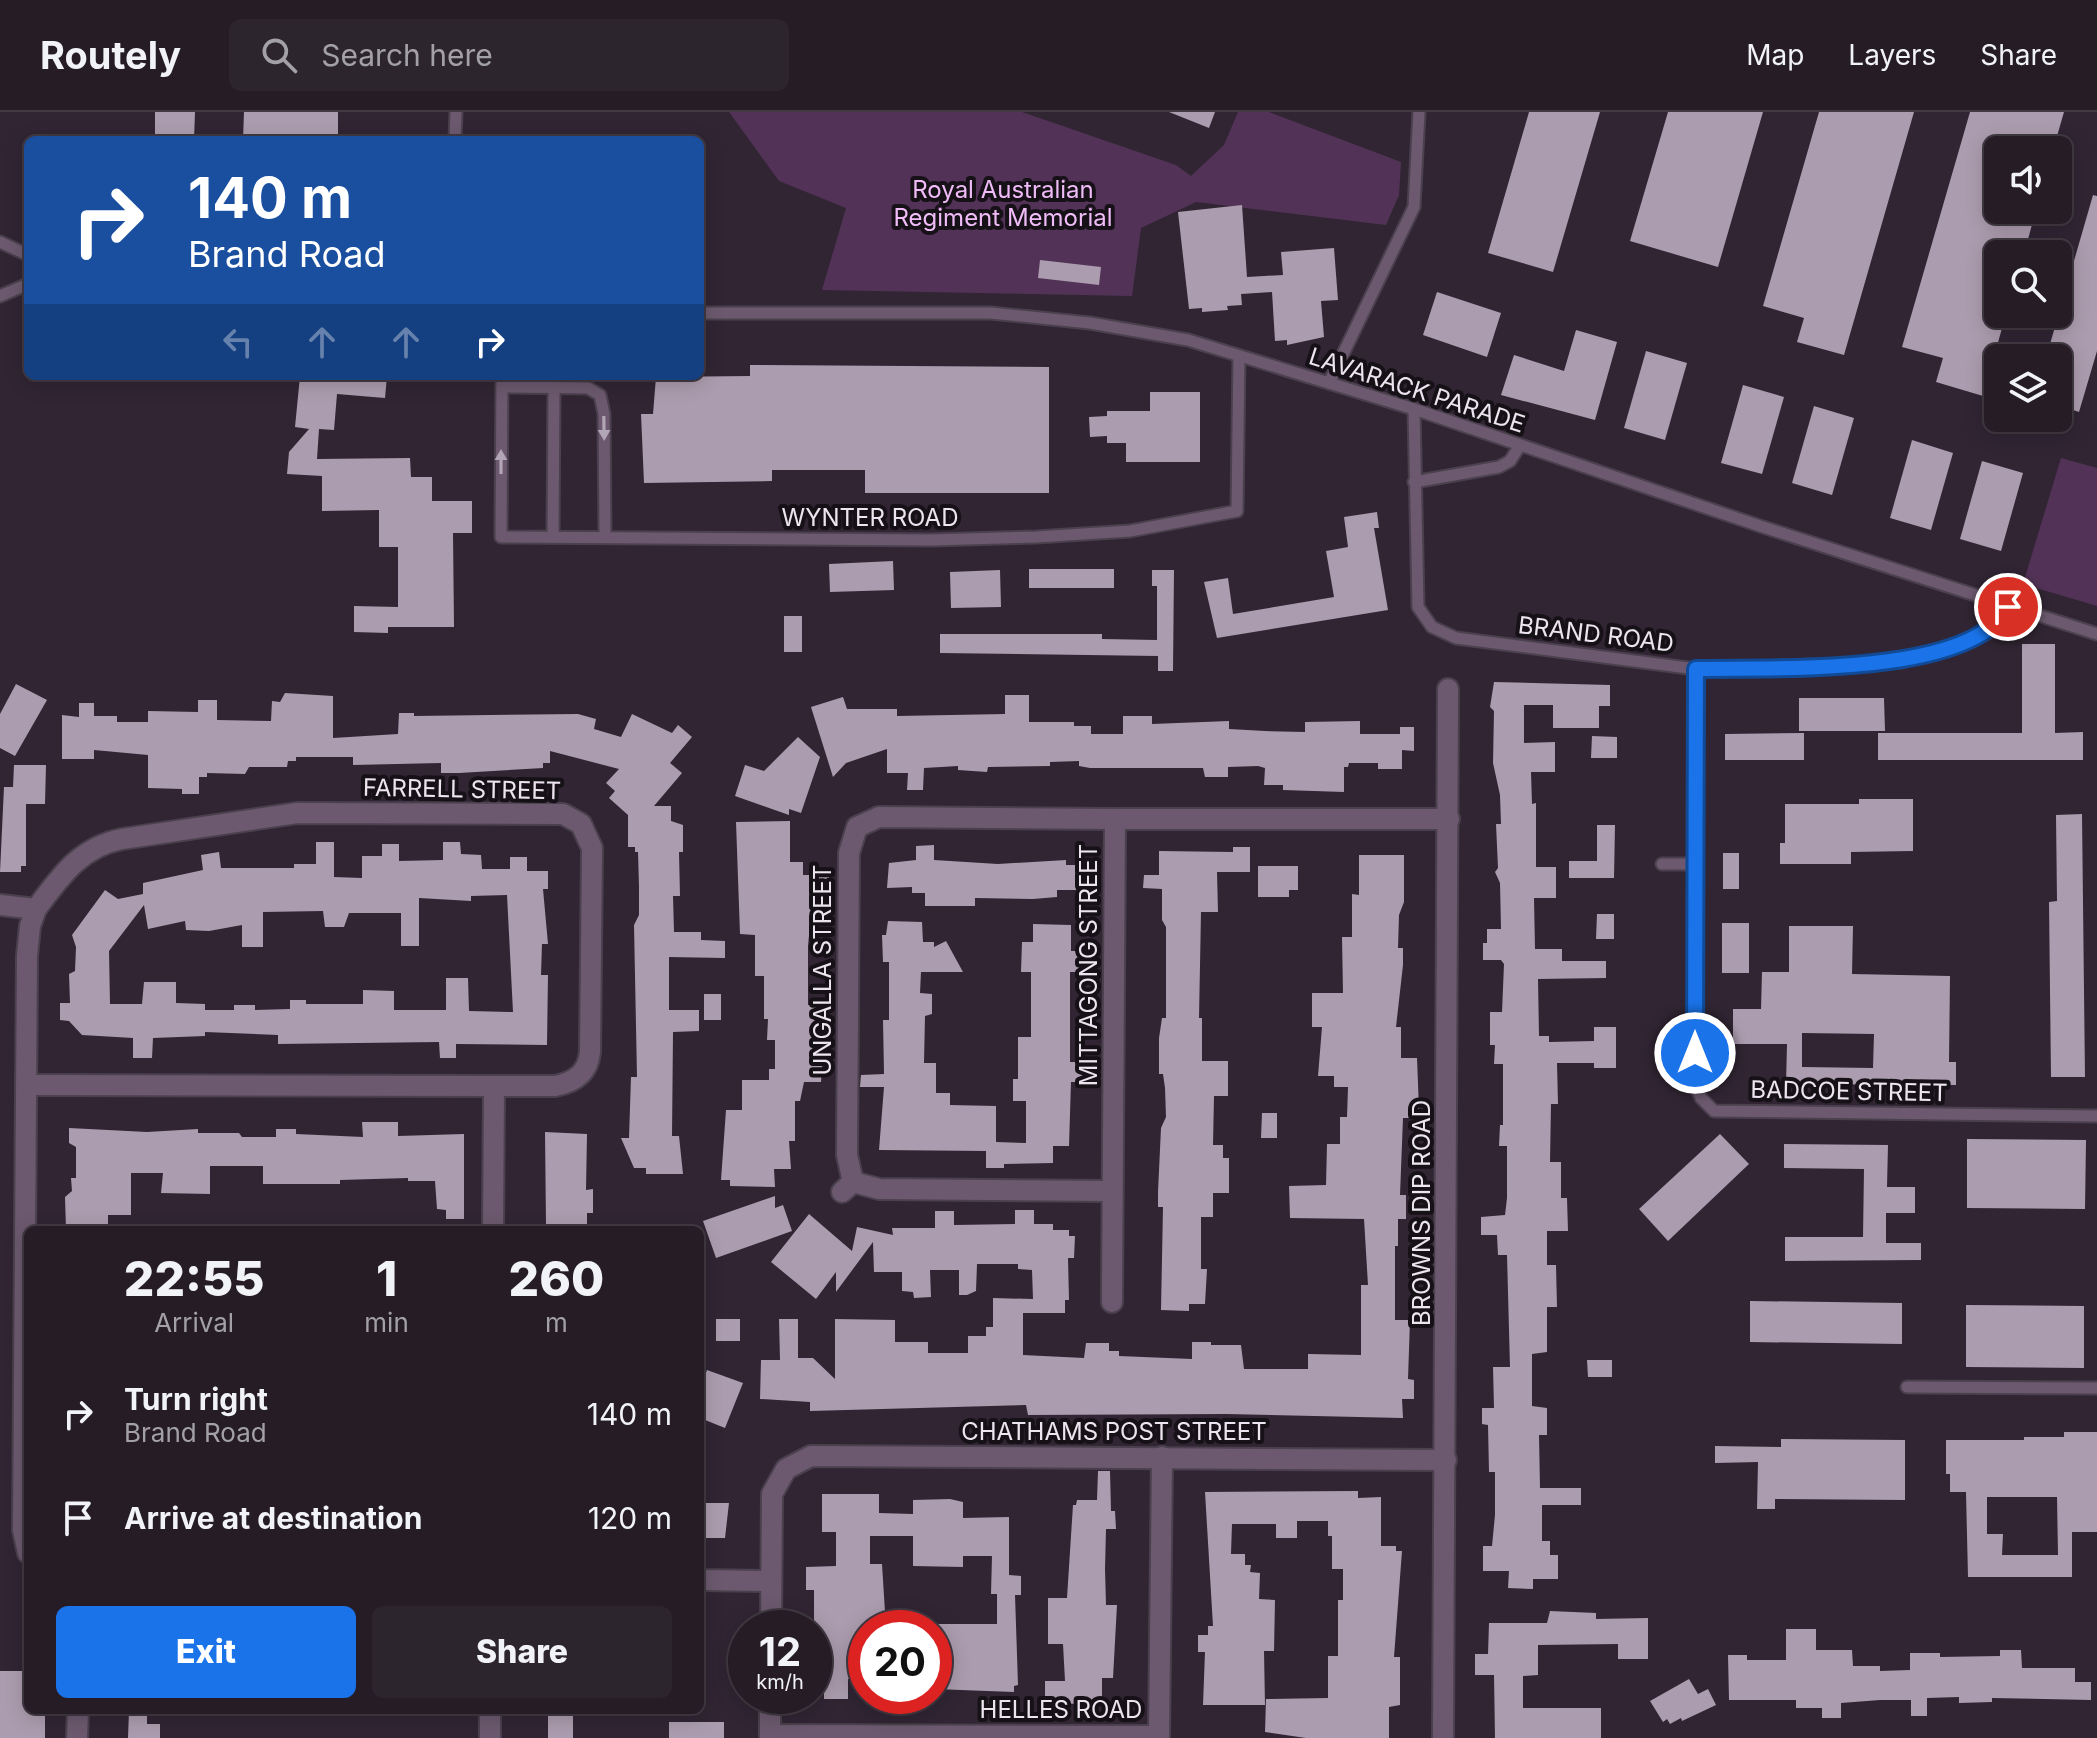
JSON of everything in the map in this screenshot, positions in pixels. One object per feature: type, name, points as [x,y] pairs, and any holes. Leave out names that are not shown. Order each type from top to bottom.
[{"type":"street","name":"BROWNS DIP ROAD","points":[[1443,1738],[1448,689]]},
{"type":"street","name":"FARRELL STREET","points":[[26,1085],[494,1087],[569,1083],[584,1071],[589,1059],[592,848],[585,829],[570,817],[555,813],[297,813],[122,839],[103,844],[78,858],[36,909]]},
{"type":"street","name":"UNGALLA STREET","points":[[1112,1191],[848,1187],[849,885],[850,845],[857,827],[879,817],[1115,819]]},
{"type":"street","name":"MITTAGONG STREET","points":[[1112,1302],[1115,819],[1449,819]]},
{"type":"street","points":[[0,905],[36,909],[28,938],[26,1226]]},
{"type":"street","points":[[493,1226],[494,1087]]},
{"type":"street","name":"CHATHAMS POST STREET","points":[[771,1581],[772,1494],[786,1469],[800,1459],[818,1455],[1446,1460]]},
{"type":"street","points":[[1159,1737],[1162,1457]]},
{"type":"street","points":[[24,1471],[24,1535]]},
{"type":"street","points":[[704,1580],[771,1581],[771,1610]]},
{"type":"street","points":[[77,1738],[78,1714]]},
{"type":"street","points":[[490,1714],[490,1738]]},
{"type":"street","points":[[770,1714],[770,1736]]},
{"type":"street","name":"HELLES ROAD","points":[[770,1736],[1159,1737]]},
{"type":"lane","points":[[455,136],[456,112]]},
{"type":"lane","points":[[1329,383],[1414,207],[1419,112]]},
{"type":"lane","points":[[0,242],[24,253]]},
{"type":"lane","points":[[0,296],[24,286]]},
{"type":"lane","name":"LAVARACK PARADE","points":[[704,313],[991,313],[1090,323],[1188,340],[1414,409],[1519,447],[2097,634]]},
{"type":"lane","name":"WYNTER ROAD","points":[[502,382],[501,537],[931,540],[1036,537],[1130,531],[1237,511],[1239,356]]},
{"type":"lane","points":[[502,382],[588,388],[600,395],[604,414],[605,537]]},
{"type":"lane","points":[[553,537],[554,387]]},
{"type":"lane","name":"BRAND ROAD","points":[[1414,409],[1418,607],[1432,627],[1456,638],[1696,669],[1902,662],[1986,634],[2000,623],[2008,607]]},
{"type":"lane","points":[[1414,482],[1499,467],[1510,461],[1519,447]]},
{"type":"lane","name":"BADCOE STREET","points":[[1696,669],[1695,1084],[1701,1098],[1714,1111],[2097,1116]]},
{"type":"lane","points":[[1662,864],[1696,864]]},
{"type":"lane","points":[[1664,1054],[1695,1053]]},
{"type":"lane","points":[[1907,1387],[2097,1388]]},
{"type":"green space","name":"Royal Australian Regiment Memorial","points":[[729,112],[1022,112],[1176,165],[1191,176],[1224,145],[1238,112],[1269,112],[1401,162],[1399,195],[1386,225],[1196,202],[1141,228],[1132,296],[822,290],[846,208],[779,181]]},
{"type":"green space","points":[[2061,458],[2097,468],[2097,606],[2023,584]]},
{"type":"building","points":[[155,112],[195,112],[194,136],[155,136]]},
{"type":"building","points":[[244,112],[338,112],[338,136],[243,136]]},
{"type":"building","points":[[1169,112],[1215,112],[1209,128]]},
{"type":"building","points":[[1529,112],[1600,112],[1553,272],[1488,253]]},
{"type":"building","points":[[1668,112],[1763,112],[1718,267],[1630,241]]},
{"type":"building","points":[[1819,112],[1914,112],[1844,355],[1797,342],[1804,318],[1763,306]]},
{"type":"building","points":[[1970,112],[2064,112],[2057,136],[1984,136],[1984,224],[2032,224],[2028,240],[1984,240],[1984,328],[2002,328],[1998,344],[1984,344],[1983,396],[1936,382],[1943,358],[1902,347]]},
{"type":"building","points":[[2093,195],[2097,196],[2097,351],[2079,412],[2072,410],[2072,344],[2050,344],[2055,328],[2072,328],[2072,268]]},
{"type":"building","points":[[1242,205],[1247,277],[1283,275],[1281,252],[1334,248],[1338,300],[1321,301],[1324,337],[1287,345],[1287,340],[1275,341],[1272,292],[1241,294],[1242,305],[1227,306],[1228,310],[1202,312],[1202,308],[1189,309],[1178,212]]},
{"type":"building","points":[[1040,260],[1101,267],[1099,285],[1038,278]]},
{"type":"building","points":[[1437,292],[1501,313],[1487,357],[1423,335]]},
{"type":"building","points":[[1576,330],[1617,342],[1595,420],[1501,395],[1514,355],[1564,371]]},
{"type":"building","points":[[1646,351],[1687,363],[1665,440],[1624,428]]},
{"type":"building","points":[[750,365],[1049,367],[1049,493],[865,493],[865,470],[772,470],[772,481],[644,483],[641,414],[653,414],[656,380],[750,376]]},
{"type":"building","points":[[300,380],[387,380],[385,398],[337,394],[334,430],[319,429],[317,459],[410,458],[411,477],[432,477],[432,501],[472,501],[472,533],[453,533],[454,627],[388,627],[388,633],[354,632],[354,606],[398,607],[398,547],[379,547],[379,510],[322,511],[322,476],[287,474],[289,452],[309,429],[295,427]]},
{"type":"building","points":[[1743,385],[1784,397],[1762,474],[1721,463]]},
{"type":"building","points":[[1150,392],[1200,392],[1200,462],[1126,462],[1126,443],[1107,443],[1107,436],[1090,437],[1089,417],[1107,416],[1107,411],[1150,411]]},
{"type":"building","points":[[1814,406],[1854,418],[1832,495],[1792,483]]},
{"type":"building","points":[[1912,440],[1953,453],[1931,530],[1890,518]]},
{"type":"building","points":[[1982,461],[2023,473],[2001,551],[1960,539]]},
{"type":"building","points":[[1377,512],[1379,528],[1374,528],[1388,610],[1217,638],[1204,582],[1228,578],[1233,614],[1334,597],[1326,551],[1348,547],[1344,517]]},
{"type":"building","points":[[893,561],[894,590],[830,592],[829,564]]},
{"type":"building","points":[[1029,569],[1114,569],[1114,588],[1029,588]]},
{"type":"building","points":[[1000,570],[1001,607],[951,608],[950,572]]},
{"type":"building","points":[[1152,570],[1174,570],[1173,671],[1158,671],[1158,656],[940,653],[940,634],[1102,634],[1102,639],[1157,640],[1157,586],[1152,586]]},
{"type":"building","points":[[784,616],[802,616],[802,652],[784,652]]},
{"type":"building","points":[[2022,644],[2055,644],[2055,733],[2083,732],[2083,760],[1878,760],[1878,733],[2022,733]]},
{"type":"building","points":[[1494,682],[1610,685],[1610,706],[1599,706],[1599,728],[1553,728],[1553,705],[1524,705],[1524,743],[1555,742],[1555,772],[1531,772],[1532,804],[1536,803],[1536,867],[1556,867],[1556,898],[1534,898],[1535,949],[1562,949],[1562,961],[1606,961],[1606,978],[1538,979],[1539,1036],[1549,1036],[1549,1042],[1594,1041],[1594,1027],[1616,1027],[1616,1068],[1594,1068],[1594,1063],[1557,1063],[1558,1104],[1551,1104],[1550,1162],[1561,1162],[1561,1198],[1567,1198],[1568,1231],[1547,1231],[1547,1265],[1556,1265],[1557,1307],[1547,1307],[1547,1352],[1532,1354],[1532,1406],[1547,1408],[1547,1435],[1539,1435],[1540,1488],[1581,1488],[1581,1505],[1542,1505],[1542,1541],[1550,1541],[1550,1555],[1558,1555],[1558,1579],[1533,1579],[1533,1589],[1508,1588],[1509,1571],[1483,1571],[1483,1546],[1492,1546],[1495,1472],[1489,1472],[1488,1425],[1482,1424],[1482,1408],[1494,1408],[1493,1367],[1510,1367],[1507,1255],[1498,1255],[1497,1235],[1481,1235],[1481,1217],[1505,1215],[1507,1198],[1507,1146],[1499,1146],[1500,1125],[1503,1125],[1503,1064],[1494,1064],[1495,1045],[1490,1045],[1490,1012],[1502,1012],[1504,964],[1501,960],[1483,960],[1487,929],[1501,929],[1500,883],[1495,872],[1498,868],[1496,824],[1501,824],[1500,795],[1493,763],[1494,711],[1490,707]]},
{"type":"building","points":[[16,684],[47,700],[15,756],[0,748],[0,714]]},
{"type":"building","points":[[285,693],[333,696],[333,738],[398,734],[399,713],[414,713],[414,716],[578,714],[596,719],[594,729],[621,737],[632,714],[672,733],[678,725],[692,737],[670,763],[682,773],[654,806],[671,806],[671,821],[683,825],[683,852],[679,852],[680,896],[673,896],[674,932],[701,932],[701,940],[725,941],[725,958],[669,957],[669,1010],[699,1010],[699,1031],[673,1032],[672,1136],[679,1136],[683,1174],[646,1174],[646,1168],[634,1168],[621,1138],[629,1138],[631,1077],[637,1077],[634,925],[639,915],[639,887],[638,852],[635,852],[635,847],[628,847],[628,815],[609,798],[615,791],[606,783],[619,769],[550,751],[550,763],[543,763],[543,768],[459,773],[441,773],[441,763],[353,765],[353,757],[296,757],[296,761],[288,761],[287,767],[249,767],[245,774],[207,773],[207,777],[199,777],[199,794],[182,794],[182,789],[148,788],[148,755],[94,750],[94,759],[62,759],[62,715],[79,717],[79,703],[94,703],[94,716],[117,716],[117,722],[148,722],[148,711],[198,712],[198,700],[217,700],[217,720],[271,721],[272,701],[280,702]]},
{"type":"building","points":[[1005,695],[1029,695],[1029,722],[1074,722],[1074,726],[1091,726],[1091,734],[1123,734],[1123,716],[1152,716],[1152,724],[1229,721],[1229,729],[1305,732],[1305,722],[1360,721],[1360,734],[1400,734],[1400,727],[1414,727],[1414,751],[1402,750],[1402,769],[1378,769],[1378,763],[1349,763],[1348,767],[1344,767],[1344,792],[1283,790],[1283,785],[1264,785],[1265,768],[1258,766],[1228,767],[1228,777],[1205,777],[1203,768],[1090,768],[1079,766],[1079,761],[1050,762],[1050,766],[988,767],[987,772],[958,770],[958,766],[924,768],[923,790],[907,790],[908,773],[887,773],[887,749],[846,763],[833,777],[811,707],[843,697],[847,709],[897,709],[897,716],[1005,714]]},
{"type":"building","points":[[1799,698],[1884,698],[1885,731],[1799,731]]},
{"type":"building","points":[[1804,733],[1804,760],[1725,760],[1725,734]]},
{"type":"building","points":[[1592,736],[1617,737],[1617,758],[1591,758]]},
{"type":"building","points":[[798,737],[820,757],[801,813],[789,809],[789,815],[735,796],[745,765],[764,771]]},
{"type":"building","points":[[14,765],[46,765],[45,804],[26,804],[26,866],[21,866],[21,872],[0,872],[4,787],[13,787]]},
{"type":"building","points":[[1859,799],[1913,799],[1913,851],[1851,852],[1851,864],[1780,864],[1780,843],[1785,843],[1785,804],[1859,804]]},
{"type":"building","points":[[2082,814],[2085,1077],[2051,1077],[2049,902],[2057,901],[2056,815]]},
{"type":"building","points":[[790,821],[790,862],[803,862],[803,875],[829,875],[829,893],[816,893],[816,925],[810,925],[808,946],[808,1005],[827,1005],[827,1023],[812,1023],[813,1065],[822,1065],[821,1082],[804,1082],[800,1101],[795,1101],[795,1141],[789,1141],[791,1169],[774,1169],[775,1187],[730,1186],[730,1180],[721,1180],[726,1110],[742,1110],[742,1080],[769,1080],[769,1069],[775,1069],[775,1040],[767,1040],[768,1019],[764,1019],[764,976],[755,976],[755,935],[740,934],[736,822]]},
{"type":"building","points":[[1597,825],[1615,825],[1614,878],[1569,878],[1569,861],[1597,861]]},
{"type":"building","points":[[316,842],[334,842],[334,877],[362,878],[362,856],[382,856],[382,844],[399,844],[399,861],[443,860],[443,842],[460,842],[461,854],[481,855],[482,869],[510,869],[510,857],[527,857],[527,871],[548,871],[548,889],[543,889],[548,944],[542,944],[541,975],[548,975],[547,1045],[456,1044],[456,1058],[440,1058],[439,1042],[278,1044],[278,1035],[205,1032],[205,1036],[153,1038],[152,1058],[133,1058],[133,1038],[82,1035],[69,1021],[60,1020],[60,1003],[70,1003],[69,974],[75,971],[76,947],[72,935],[105,890],[118,899],[143,894],[143,883],[203,870],[201,855],[219,852],[221,868],[294,868],[294,864],[316,864]],"holes":[[[507,895],[513,1012],[469,1011],[468,978],[446,978],[446,1010],[394,1010],[394,991],[363,990],[363,1004],[306,1004],[306,1000],[290,1000],[290,1009],[255,1010],[255,1005],[234,1005],[234,1010],[205,1010],[205,1004],[176,1003],[176,982],[144,982],[142,1004],[110,1004],[109,951],[144,905],[148,929],[185,921],[186,930],[209,931],[242,925],[242,947],[263,947],[263,912],[323,911],[325,927],[344,927],[349,913],[401,913],[401,946],[419,946],[419,898],[471,901],[471,896]]]},
{"type":"building","points":[[934,845],[934,860],[998,864],[1066,860],[1066,865],[1079,865],[1076,890],[1057,890],[1057,897],[1033,899],[975,898],[975,906],[925,906],[925,893],[912,893],[912,887],[887,888],[889,863],[916,860],[916,846]]},
{"type":"building","points":[[1233,847],[1250,847],[1250,872],[1217,872],[1218,912],[1201,912],[1199,1018],[1202,1018],[1202,1061],[1228,1061],[1228,1096],[1214,1096],[1213,1145],[1223,1145],[1223,1158],[1229,1158],[1229,1193],[1213,1193],[1213,1217],[1201,1217],[1201,1269],[1207,1269],[1205,1304],[1189,1304],[1189,1311],[1161,1310],[1163,1207],[1158,1207],[1158,1192],[1161,1128],[1166,1117],[1163,1074],[1159,1074],[1159,1038],[1162,1018],[1166,1018],[1166,927],[1162,920],[1162,889],[1143,888],[1144,875],[1159,875],[1159,851],[1233,852]]},
{"type":"building","points":[[1723,853],[1739,853],[1739,889],[1723,889]]},
{"type":"building","points":[[1359,855],[1404,855],[1404,902],[1399,915],[1398,948],[1403,948],[1403,965],[1396,1027],[1401,1027],[1401,1058],[1417,1058],[1419,1109],[1418,1118],[1403,1118],[1400,1195],[1406,1195],[1406,1219],[1398,1219],[1398,1246],[1395,1246],[1395,1320],[1410,1320],[1408,1379],[1414,1380],[1414,1399],[1402,1399],[1403,1418],[1226,1414],[1028,1415],[1026,1405],[810,1411],[810,1402],[760,1399],[761,1360],[780,1360],[779,1319],[798,1319],[798,1358],[813,1358],[835,1379],[835,1319],[895,1320],[895,1342],[928,1342],[928,1353],[968,1353],[968,1336],[986,1336],[986,1327],[993,1327],[993,1298],[1033,1299],[1032,1270],[1018,1269],[1018,1264],[977,1264],[976,1291],[967,1295],[959,1295],[959,1270],[930,1270],[931,1297],[914,1298],[913,1292],[902,1291],[902,1272],[874,1272],[873,1242],[836,1292],[836,1272],[816,1299],[771,1262],[809,1214],[852,1251],[857,1227],[893,1235],[892,1228],[935,1228],[935,1211],[954,1211],[954,1225],[1015,1224],[1015,1210],[1034,1210],[1034,1224],[1053,1224],[1053,1230],[1069,1230],[1069,1236],[1075,1236],[1074,1258],[1068,1258],[1069,1300],[1065,1300],[1065,1313],[1023,1313],[1023,1355],[1084,1358],[1086,1343],[1109,1343],[1109,1351],[1119,1351],[1119,1356],[1192,1359],[1192,1342],[1211,1342],[1211,1345],[1241,1345],[1244,1369],[1308,1369],[1308,1354],[1361,1355],[1361,1285],[1368,1285],[1364,1219],[1290,1218],[1289,1186],[1326,1185],[1327,1144],[1340,1144],[1340,1117],[1347,1117],[1348,1087],[1334,1087],[1334,1076],[1318,1076],[1322,1027],[1312,1027],[1312,993],[1343,993],[1342,937],[1352,937],[1352,894],[1359,895]]},
{"type":"building","points":[[1258,866],[1298,866],[1298,890],[1289,890],[1289,897],[1258,897]]},
{"type":"building","points":[[1597,914],[1614,914],[1614,939],[1596,939]]},
{"type":"building","points":[[888,921],[922,922],[923,942],[934,942],[934,947],[946,941],[963,972],[921,972],[920,993],[932,994],[932,1014],[925,1016],[924,1063],[936,1063],[936,1093],[950,1093],[950,1105],[996,1106],[996,1142],[1026,1143],[1026,1101],[1013,1101],[1013,1079],[1018,1079],[1018,1037],[1031,1037],[1031,972],[1021,972],[1022,942],[1033,942],[1033,924],[1071,925],[1071,951],[1082,951],[1082,972],[1070,972],[1070,1062],[1086,1062],[1086,1082],[1071,1082],[1069,1146],[1053,1146],[1053,1163],[1004,1164],[1004,1168],[986,1168],[986,1151],[879,1150],[884,1087],[860,1087],[861,1075],[884,1074],[883,1020],[889,1020],[889,962],[883,962],[882,935],[886,935]]},
{"type":"building","points":[[1722,923],[1749,923],[1749,973],[1722,973]]},
{"type":"building","points":[[1789,926],[1853,926],[1852,974],[1950,976],[1949,1062],[1956,1062],[1956,1085],[1786,1084],[1787,1044],[1733,1044],[1733,1009],[1761,1009],[1762,972],[1789,972]],"holes":[[[1802,1033],[1874,1034],[1873,1068],[1802,1067]]]},
{"type":"building","points":[[704,994],[721,994],[721,1020],[704,1020]]},
{"type":"building","points":[[1262,1113],[1277,1113],[1277,1138],[1261,1138]]},
{"type":"building","points":[[362,1122],[398,1122],[398,1136],[464,1134],[464,1219],[446,1219],[446,1210],[437,1209],[435,1181],[408,1181],[408,1178],[340,1180],[340,1184],[263,1184],[263,1166],[210,1166],[210,1194],[161,1193],[163,1173],[131,1173],[131,1215],[108,1215],[108,1226],[66,1226],[65,1197],[72,1191],[71,1178],[76,1178],[76,1147],[69,1143],[69,1128],[147,1132],[198,1129],[198,1133],[239,1133],[242,1137],[276,1137],[276,1129],[296,1129],[296,1134],[363,1137]]},
{"type":"building","points":[[545,1132],[587,1134],[586,1190],[593,1189],[593,1213],[587,1213],[587,1225],[546,1225]]},
{"type":"building","points":[[1720,1134],[1749,1164],[1668,1241],[1639,1209]]},
{"type":"building","points":[[1967,1139],[2086,1140],[2085,1209],[1967,1208]]},
{"type":"building","points":[[1784,1144],[1888,1145],[1887,1187],[1915,1187],[1915,1213],[1886,1213],[1886,1243],[1921,1243],[1921,1260],[1785,1261],[1785,1237],[1863,1237],[1864,1169],[1784,1168]]},
{"type":"building","points":[[775,1196],[775,1208],[783,1205],[792,1231],[716,1258],[703,1221]]},
{"type":"building","points":[[1750,1301],[1902,1303],[1902,1344],[1750,1342]]},
{"type":"building","points":[[1966,1305],[2084,1306],[2084,1368],[1966,1367]]},
{"type":"building","points":[[716,1319],[740,1319],[740,1341],[716,1341]]},
{"type":"building","points":[[1587,1360],[1612,1360],[1612,1377],[1588,1377]]},
{"type":"building","points":[[707,1370],[743,1383],[725,1428],[704,1420],[704,1378]]},
{"type":"building","points":[[2064,1432],[2097,1432],[2097,1532],[2072,1532],[2072,1577],[1968,1577],[1966,1492],[1950,1492],[1950,1474],[1946,1474],[1946,1440],[2064,1437]],"holes":[[[1987,1497],[2057,1497],[2058,1555],[2002,1555],[2003,1534],[1987,1534]]]},
{"type":"building","points":[[1781,1439],[1905,1440],[1905,1500],[1775,1499],[1775,1509],[1757,1509],[1758,1462],[1715,1463],[1715,1446],[1781,1447]]},
{"type":"building","points":[[1098,1471],[1110,1471],[1111,1511],[1115,1511],[1116,1529],[1106,1529],[1105,1569],[1106,1605],[1117,1605],[1113,1678],[1102,1678],[1102,1699],[1083,1704],[1045,1703],[1045,1681],[1065,1681],[1063,1644],[1048,1644],[1048,1598],[1067,1598],[1073,1505],[1077,1500],[1097,1500]]},
{"type":"building","points":[[1358,1491],[1358,1498],[1381,1497],[1381,1546],[1396,1546],[1396,1551],[1402,1551],[1394,1657],[1400,1657],[1400,1705],[1389,1707],[1389,1738],[1306,1738],[1265,1732],[1266,1699],[1328,1698],[1328,1656],[1338,1656],[1338,1600],[1343,1600],[1343,1569],[1332,1569],[1332,1536],[1328,1536],[1328,1521],[1297,1521],[1297,1538],[1276,1538],[1276,1524],[1232,1524],[1231,1554],[1245,1554],[1245,1565],[1251,1565],[1250,1572],[1260,1573],[1259,1599],[1275,1600],[1274,1651],[1264,1651],[1265,1705],[1203,1705],[1205,1652],[1198,1652],[1198,1635],[1208,1635],[1208,1626],[1213,1626],[1205,1492]]},
{"type":"building","points":[[822,1494],[879,1494],[879,1513],[913,1514],[913,1500],[950,1499],[963,1502],[963,1518],[1009,1517],[1009,1575],[1021,1576],[1021,1595],[1015,1595],[1018,1685],[1014,1686],[1014,1692],[952,1690],[952,1624],[997,1624],[997,1594],[991,1594],[992,1556],[963,1556],[963,1567],[913,1566],[913,1536],[870,1536],[870,1564],[882,1564],[885,1610],[848,1610],[848,1699],[832,1699],[832,1610],[814,1610],[814,1590],[806,1590],[806,1567],[836,1566],[836,1532],[822,1532]]},
{"type":"building","points":[[704,1503],[729,1503],[725,1538],[704,1538]]},
{"type":"building","points":[[1550,1611],[1596,1613],[1596,1619],[1648,1618],[1648,1659],[1618,1659],[1618,1644],[1538,1645],[1538,1675],[1523,1676],[1523,1708],[1601,1708],[1601,1738],[1495,1738],[1494,1675],[1475,1675],[1475,1654],[1488,1654],[1489,1623],[1547,1623]]},
{"type":"building","points":[[1786,1629],[1816,1629],[1816,1650],[1852,1650],[1853,1666],[1880,1666],[1880,1671],[1910,1670],[1910,1653],[1940,1653],[1940,1657],[2000,1656],[2000,1650],[2021,1650],[2022,1668],[2075,1668],[2075,1682],[2091,1682],[2091,1700],[1992,1698],[1992,1702],[1959,1703],[1959,1697],[1927,1698],[1927,1716],[1911,1716],[1911,1700],[1880,1700],[1841,1703],[1841,1718],[1822,1718],[1822,1708],[1796,1708],[1796,1700],[1729,1700],[1728,1655],[1747,1655],[1747,1660],[1786,1660]]},
{"type":"building","points":[[0,1671],[22,1671],[24,1714],[45,1714],[45,1738],[0,1738]]},
{"type":"building","points":[[1689,1679],[1698,1694],[1708,1689],[1716,1705],[1682,1721],[1681,1718],[1670,1724],[1667,1719],[1663,1722],[1650,1701]]},
{"type":"building","points":[[129,1714],[147,1714],[147,1724],[160,1724],[160,1738],[128,1738]]},
{"type":"building","points":[[548,1714],[573,1714],[573,1738],[548,1738]]},
{"type":"building","points":[[669,1722],[724,1722],[724,1738],[669,1738]]},
{"type":"route","points":[[1695,1053],[1696,669],[1902,662],[1986,634],[2000,623],[2008,607]]}]
